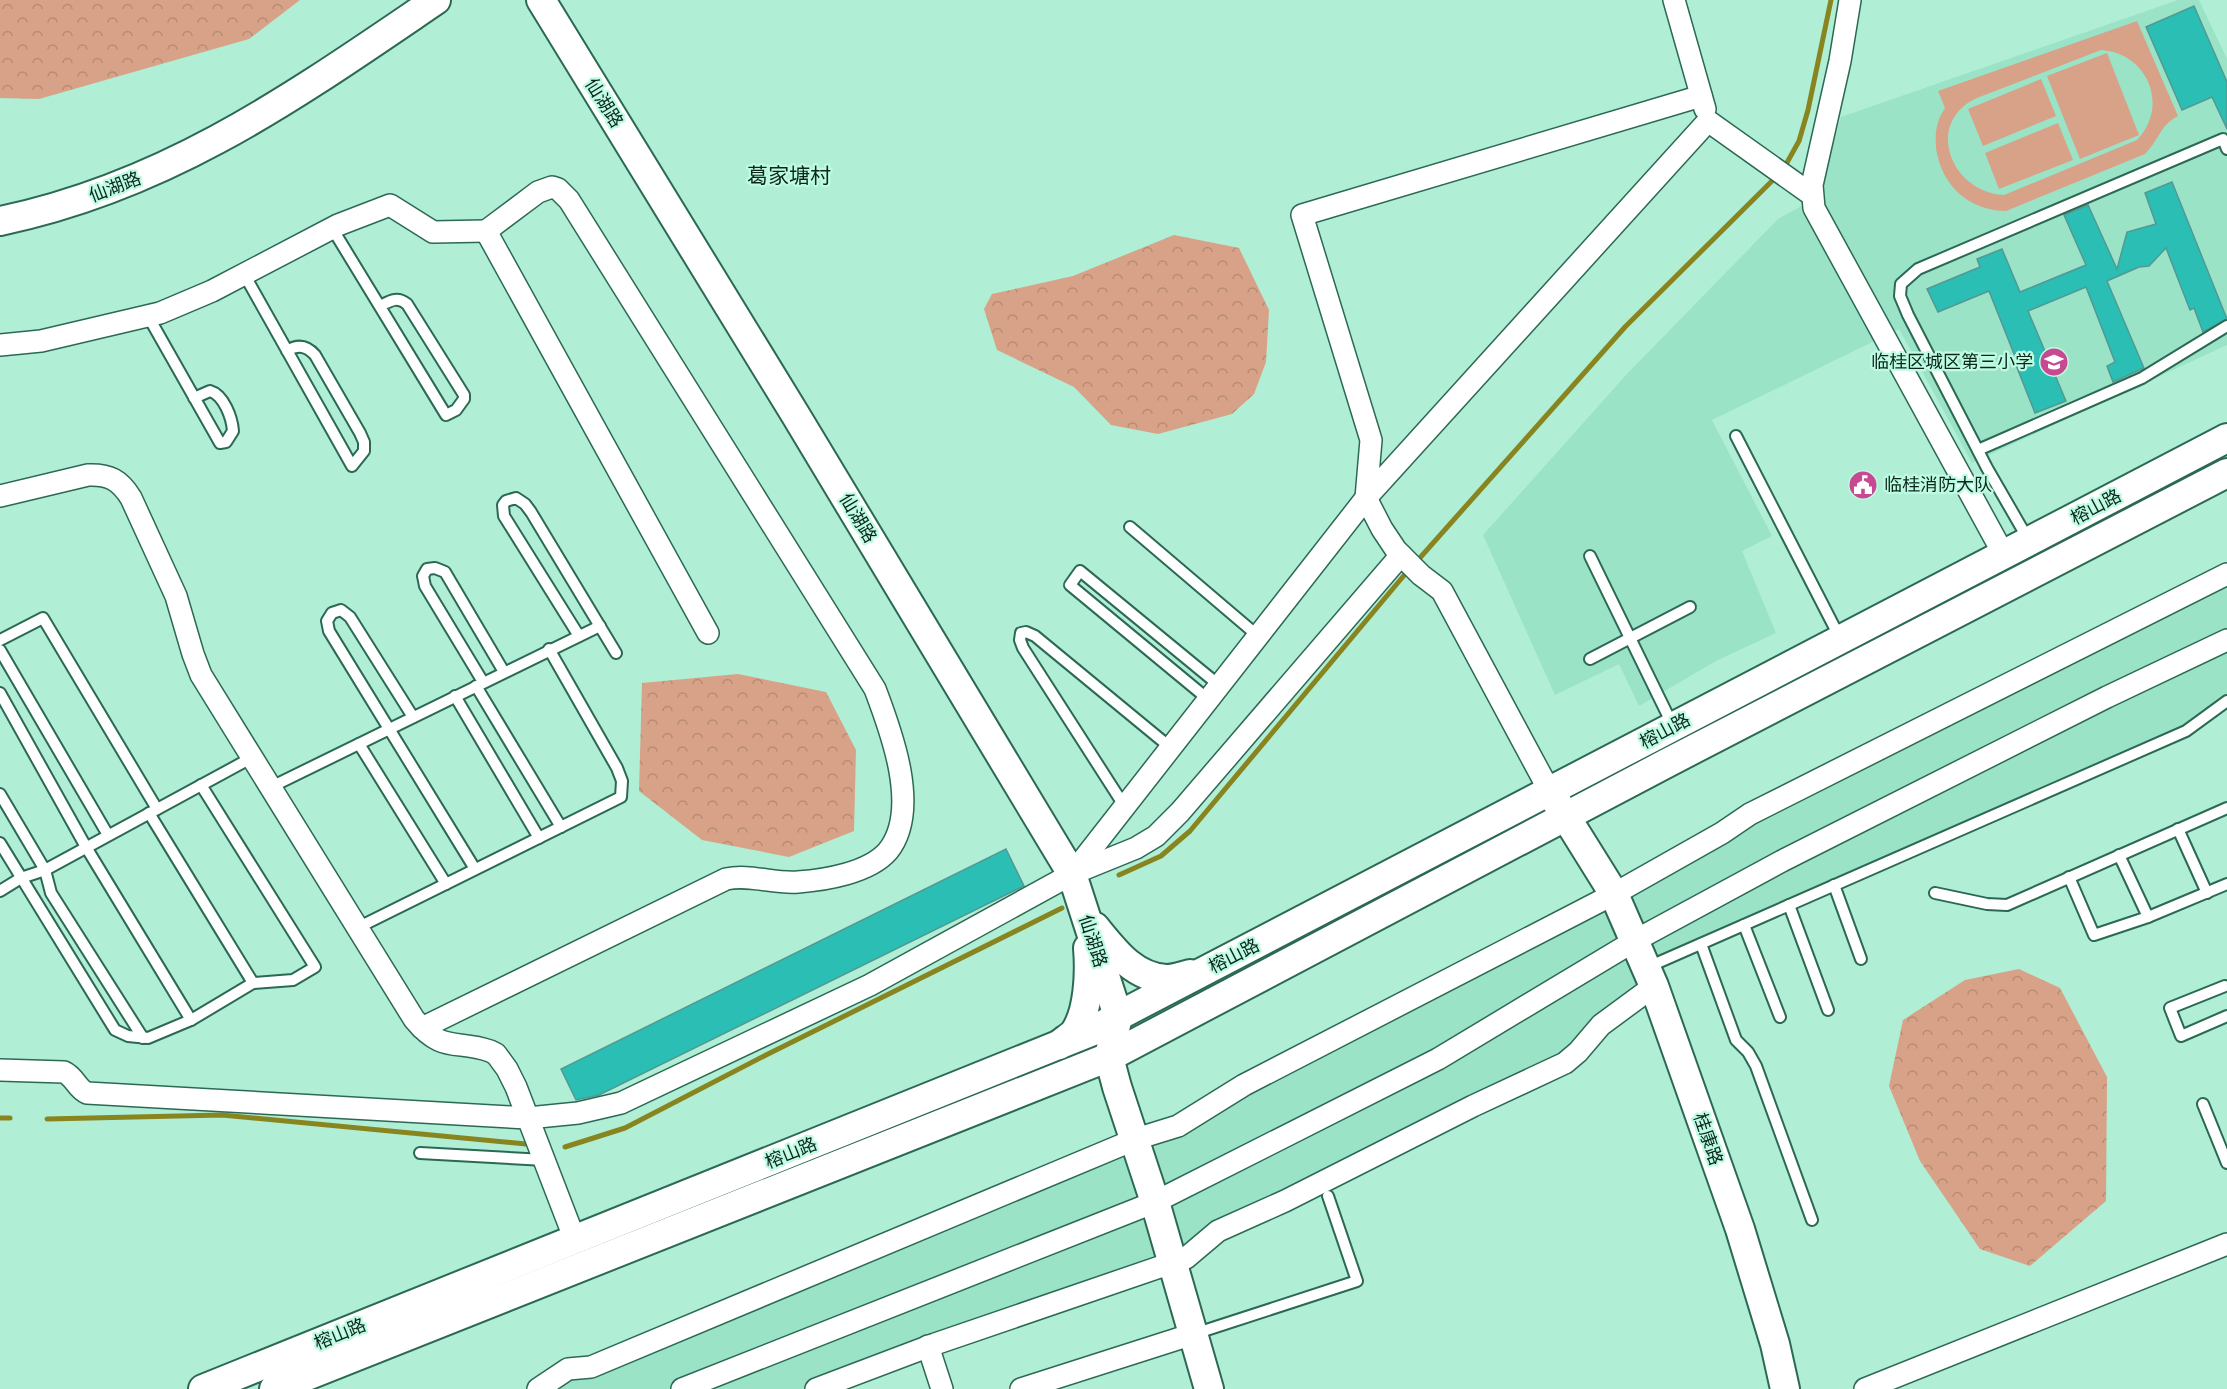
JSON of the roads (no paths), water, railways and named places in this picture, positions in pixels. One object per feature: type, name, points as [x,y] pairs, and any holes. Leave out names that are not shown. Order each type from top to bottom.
[{"type":"main road","name":"仙湖路","points":[[0,221],[37,214],[98,195],[139,179],[232,133],[322,77],[436,0]]},
{"type":"main road","name":"仙湖路","points":[[541,0],[795,414],[1072,874],[1118,1016]]},
{"type":"main road","name":"榕山路","points":[[203,1389],[1093,1032],[1118,1016],[2227,438]]},
{"type":"main road","name":"榕山路","points":[[274,1389],[1109,1057],[2227,473]]},
{"type":"main road","name":"桂康路","points":[[1550,792],[1614,894],[1636,940],[1740,1229],[1775,1344],[1785,1389]]},
{"type":"main road","points":[[1084,913],[1123,961],[1149,976],[1168,979],[1209,969]]},
{"type":"main road","points":[[1057,1046],[1074,1033],[1086,1003],[1090,966],[1084,913]]},
{"type":"main road","points":[[1118,1016],[1109,1057],[1155,1202],[1209,1389]]},
{"type":"main road","points":[[1117,1087],[1124,1061],[1143,1039]]},
{"type":"main road","points":[[1082,1068],[1100,1074],[1117,1087]]},
{"type":"street","points":[[1674,0],[1708,121],[1812,195]]},
{"type":"street","points":[[1850,0],[1840,61],[1812,185],[1814,208],[2004,555]]},
{"type":"street","points":[[1550,792],[1442,591],[1421,575],[1401,555],[1382,529],[1366,498],[1371,440],[1302,215],[1701,96]]},
{"type":"street","points":[[1072,874],[1366,498],[1708,121]]},
{"type":"street","points":[[0,345],[41,341],[177,307],[332,228],[390,205],[433,232],[486,231],[546,189],[558,189],[569,200],[875,688],[890,728],[895,750],[902,782],[902,810],[897,835],[887,852],[874,862],[852,872],[823,880],[772,883],[736,877],[726,879],[422,1028]]},
{"type":"street","points":[[486,231],[708,633]]},
{"type":"street","points":[[0,496],[88,475],[102,474],[114,478],[123,485],[176,596],[201,675],[357,928],[422,1028],[438,1041],[450,1045],[482,1048],[496,1054],[507,1069],[575,1240]]},
{"type":"street","points":[[0,1070],[64,1072],[70,1074],[87,1093],[528,1118],[578,1113],[621,1103],[640,1096],[870,985],[1072,874],[1136,849],[1155,836],[1401,555]]},
{"type":"street","points":[[538,1389],[568,1369],[591,1367],[1136,1139],[1178,1126],[1244,1085],[1614,894],[1722,833],[1750,814],[2227,574]]},
{"type":"street","points":[[682,1389],[1155,1202],[1438,1059],[1636,940],[1782,861],[2107,697],[2227,640]]},
{"type":"street","points":[[816,1389],[928,1346],[1186,1258],[1218,1231],[1285,1201],[1473,1106],[1564,1064],[1650,977]]},
{"type":"street","points":[[1864,1389],[2227,1244]]},
{"type":"street","points":[[1021,1389],[1085,1380],[1193,1334]]},
{"type":"street","points":[[928,1346],[942,1389]]},
{"type":"lane","points":[[2029,542],[1978,450],[1902,302],[1900,289],[1905,279],[1918,269],[2223,139],[2227,149]]},
{"type":"lane","points":[[332,228],[446,415],[456,410],[465,399],[464,395],[407,304],[395,299],[380,306]]},
{"type":"lane","points":[[244,274],[287,351],[317,403],[352,466],[364,451],[364,442],[360,433],[315,355],[308,348],[292,348],[287,351]]},
{"type":"lane","points":[[148,316],[194,398],[220,443],[226,442],[233,431],[230,418],[220,398],[210,391],[194,398]]},
{"type":"lane","points":[[1978,450],[2142,378],[2227,326]]},
{"type":"lane","points":[[1736,436],[1841,640]]},
{"type":"lane","points":[[579,636],[504,516],[503,505],[506,501],[516,498],[531,512],[616,653]]},
{"type":"lane","points":[[1130,527],[1258,636]]},
{"type":"lane","points":[[1590,556],[1673,727]]},
{"type":"lane","points":[[504,672],[444,572],[435,568],[428,569],[423,576],[425,586],[561,826]]},
{"type":"lane","points":[[1080,571],[1214,693],[1070,585],[1080,571]]},
{"type":"lane","points":[[1590,659],[1690,607]]},
{"type":"lane","points":[[413,717],[351,617],[346,612],[336,611],[327,621],[329,631],[475,869]]},
{"type":"lane","points":[[0,640],[43,618],[253,983]]},
{"type":"lane","points":[[271,787],[600,626]]},
{"type":"lane","points":[[1125,807],[1023,648],[1021,633],[1026,632],[1035,636],[1171,748]]},
{"type":"lane","points":[[357,928],[621,797],[623,785],[617,768],[549,649]]},
{"type":"lane","points":[[0,650],[108,835]]},
{"type":"lane","points":[[0,693],[86,847],[191,1020]]},
{"type":"lane","points":[[454,696],[539,838]]},
{"type":"lane","points":[[1650,977],[1701,944],[2186,731],[2227,701]]},
{"type":"lane","points":[[359,744],[446,884]]},
{"type":"lane","points":[[0,891],[21,878],[45,870],[253,757]]},
{"type":"lane","points":[[0,843],[115,1030],[128,1036],[143,1038],[191,1020],[253,983],[293,980],[315,967],[201,785]]},
{"type":"lane","points":[[0,794],[45,870],[51,893],[143,1038]]},
{"type":"lane","points":[[1935,893],[1999,906],[2007,905],[2227,808]]},
{"type":"lane","points":[[2178,829],[2207,893]]},
{"type":"lane","points":[[2119,855],[2148,917]]},
{"type":"lane","points":[[2069,878],[2094,935],[2148,917],[2227,884]]},
{"type":"lane","points":[[1834,885],[1861,959]]},
{"type":"lane","points":[[1789,905],[1828,1010]]},
{"type":"lane","points":[[1744,925],[1780,1017]]},
{"type":"lane","points":[[1701,944],[1736,1040],[1748,1052],[1756,1066],[1812,1220]]},
{"type":"lane","points":[[2225,986],[2170,1008],[2181,1036],[2227,1016]]},
{"type":"lane","points":[[2203,1104],[2227,1163]]},
{"type":"lane","points":[[420,1153],[545,1160]]},
{"type":"lane","points":[[1193,1334],[1357,1281],[1328,1196]]},
{"type":"waterway","points":[[1784,168],[1799,141],[1808,110],[1831,0]]},
{"type":"waterway","points":[[1418,560],[1625,327],[1778,175]]},
{"type":"waterway","points":[[1119,875],[1161,856],[1190,831],[1406,573]]},
{"type":"waterway","points":[[565,1147],[625,1128],[766,1055],[1062,908]]},
{"type":"waterway","points":[[47,1119],[222,1115],[526,1144]]},
{"type":"waterway","points":[[0,1118],[10,1118]]},
{"type":"place","name":"临桂区城区第三小学","points":[[2054,362]]},
{"type":"place","name":"临桂消防大队","points":[[1863,485]]},
{"type":"district","name":"葛家塘村","points":[[789,176]]}]
